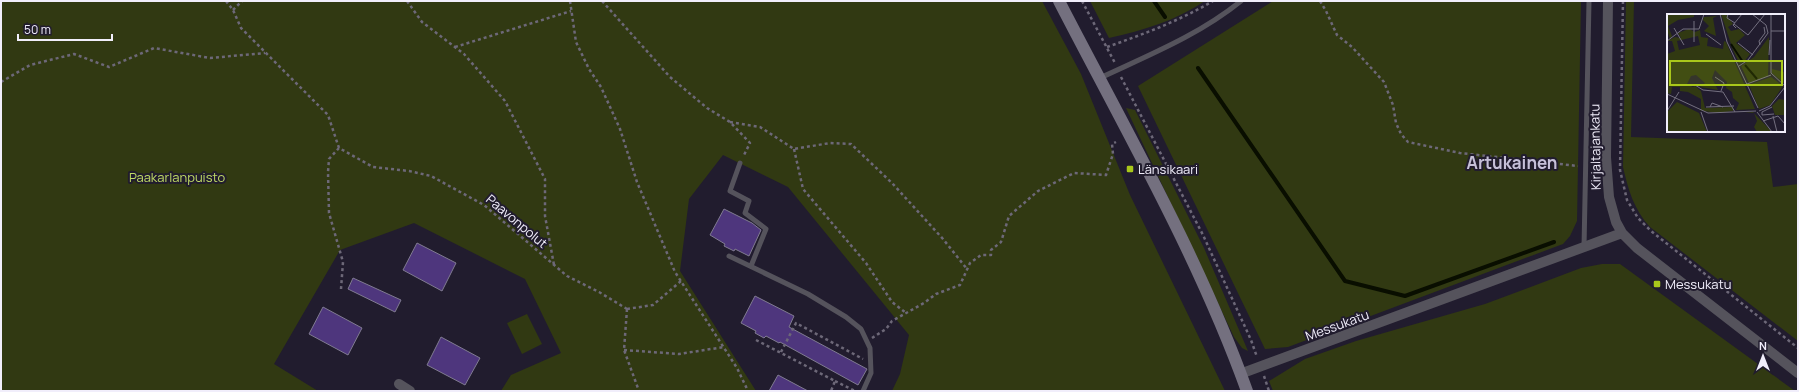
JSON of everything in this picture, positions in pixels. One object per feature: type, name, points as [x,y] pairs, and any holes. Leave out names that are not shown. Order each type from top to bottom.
[{"type":"street","points":[[1059,1],[1163,201],[1199,276],[1247,391]]},
{"type":"street","name":"Kirjaltajankatu","points":[[1608,1],[1607,184],[1612,210],[1622,233],[1648,258],[1798,373]]},
{"type":"street","name":"Messukatu","points":[[1240,374],[1622,233]]},
{"type":"street","points":[[399,384],[410,391]]},
{"type":"lane","points":[[1099,78],[1189,36],[1224,14],[1241,1]]},
{"type":"lane","name":"Kirjaltajankatu","points":[[1584,248],[1589,1]]},
{"type":"lane","points":[[740,163],[730,191],[749,200],[745,213],[766,229],[751,266]]},
{"type":"lane","points":[[729,256],[808,294],[846,317],[861,330],[870,348],[871,364],[871,373],[863,391]]},
{"type":"path","points":[[226,1],[234,10],[241,28],[328,115],[339,148],[329,159],[328,172],[329,214],[344,262],[341,289]]},
{"type":"path","points":[[234,10],[242,1]]},
{"type":"path","points":[[406,1],[422,22],[464,54],[505,101],[545,179],[545,216],[554,265]]},
{"type":"path","points":[[570,1],[576,42],[586,64],[602,87],[620,129],[637,182],[675,272],[744,380],[748,391]]},
{"type":"path","points":[[602,1],[670,77],[707,108],[730,122],[750,143],[740,163]]},
{"type":"path","points":[[1082,1],[1203,235],[1251,340],[1269,391]]},
{"type":"path","points":[[1107,47],[1182,18],[1213,1]]},
{"type":"path","points":[[1320,1],[1337,35],[1352,47],[1384,82],[1393,106],[1396,124],[1401,134],[1408,142],[1488,157],[1586,167]]},
{"type":"path","points":[[1623,1],[1620,170],[1627,200],[1638,218],[1651,231],[1798,348]]},
{"type":"path","points":[[455,47],[571,11]]},
{"type":"path","points":[[1,82],[30,65],[74,54],[109,67],[154,48],[210,58],[265,53]]},
{"type":"path","points":[[730,122],[760,127],[794,149],[830,143],[851,144],[902,194],[943,239],[968,270]]},
{"type":"path","points":[[867,341],[886,330],[892,321],[906,314],[936,294],[960,285],[970,263],[981,254],[991,255],[991,250],[1001,242],[1009,216],[1038,191],[1074,173],[1106,175],[1113,154],[1112,144],[1116,142]]},
{"type":"path","name":"Paavonpolut","points":[[339,148],[373,167],[409,171],[438,179],[484,205],[567,276],[599,292],[627,309]]},
{"type":"path","points":[[794,149],[803,189],[866,263],[892,302],[906,314]]},
{"type":"path","points":[[639,391],[624,350],[627,309],[653,305],[681,281]]},
{"type":"path","points":[[781,352],[796,323],[871,364]]},
{"type":"path","points":[[756,340],[856,391]]},
{"type":"path","points":[[624,350],[679,354],[724,348]]},
{"type":"path","points":[[831,391],[835,381]]},
{"type":"green space","name":"Paakarlanpuisto","points":[[1,1],[1042,1],[1081,74],[1130,195],[1225,391],[892,391],[900,374],[909,335],[788,187],[723,155],[689,199],[680,271],[756,391],[501,391],[511,375],[561,353],[525,279],[414,223],[340,250],[274,364],[318,391],[1,391]]},
{"type":"green space","points":[[1090,1],[1205,1],[1182,14],[1159,24],[1135,32],[1109,38]]},
{"type":"green space","points":[[1273,1],[1581,1],[1577,221],[1570,236],[1563,244],[1288,347],[1265,349],[1138,86]]},
{"type":"green space","points":[[1626,1],[1634,1],[1631,137],[1767,142],[1773,187],[1798,184],[1798,341],[1650,227],[1640,214],[1630,191],[1623,167]]},
{"type":"green space","points":[[1126,108],[1135,110],[1204,248],[1248,351],[1242,348],[1234,337]]},
{"type":"green space","points":[[1602,264],[1620,264],[1795,391],[1273,391],[1269,381],[1305,359],[1356,341],[1485,304],[1581,268]]},
{"type":"green space","points":[[527,314],[542,344],[522,354],[507,323]]},
{"type":"building","points":[[724,209],[752,223],[761,230],[749,256],[735,249],[734,251],[724,246],[725,244],[710,235]]},
{"type":"building","points":[[417,243],[456,263],[442,291],[403,270]]},
{"type":"building","points":[[353,278],[401,300],[395,312],[348,289]]},
{"type":"building","points":[[755,296],[794,316],[789,327],[867,369],[858,385],[780,342],[779,343],[766,336],[764,338],[755,333],[756,331],[741,323]]},
{"type":"building","points":[[323,307],[362,328],[348,355],[309,334]]},
{"type":"building","points":[[441,337],[480,358],[465,385],[427,365]]},
{"type":"building","points":[[778,375],[808,391],[769,391]]},
{"type":"waterway","points":[[1154,1],[1165,17]]},
{"type":"waterway","points":[[1198,68],[1345,281],[1405,296],[1554,242]]},
{"type":"place","name":"Länsikaari","points":[[1130,169]]},
{"type":"place","name":"Messukatu","points":[[1657,284]]},
{"type":"district","name":"Artukainen","points":[[1512,162]]}]
